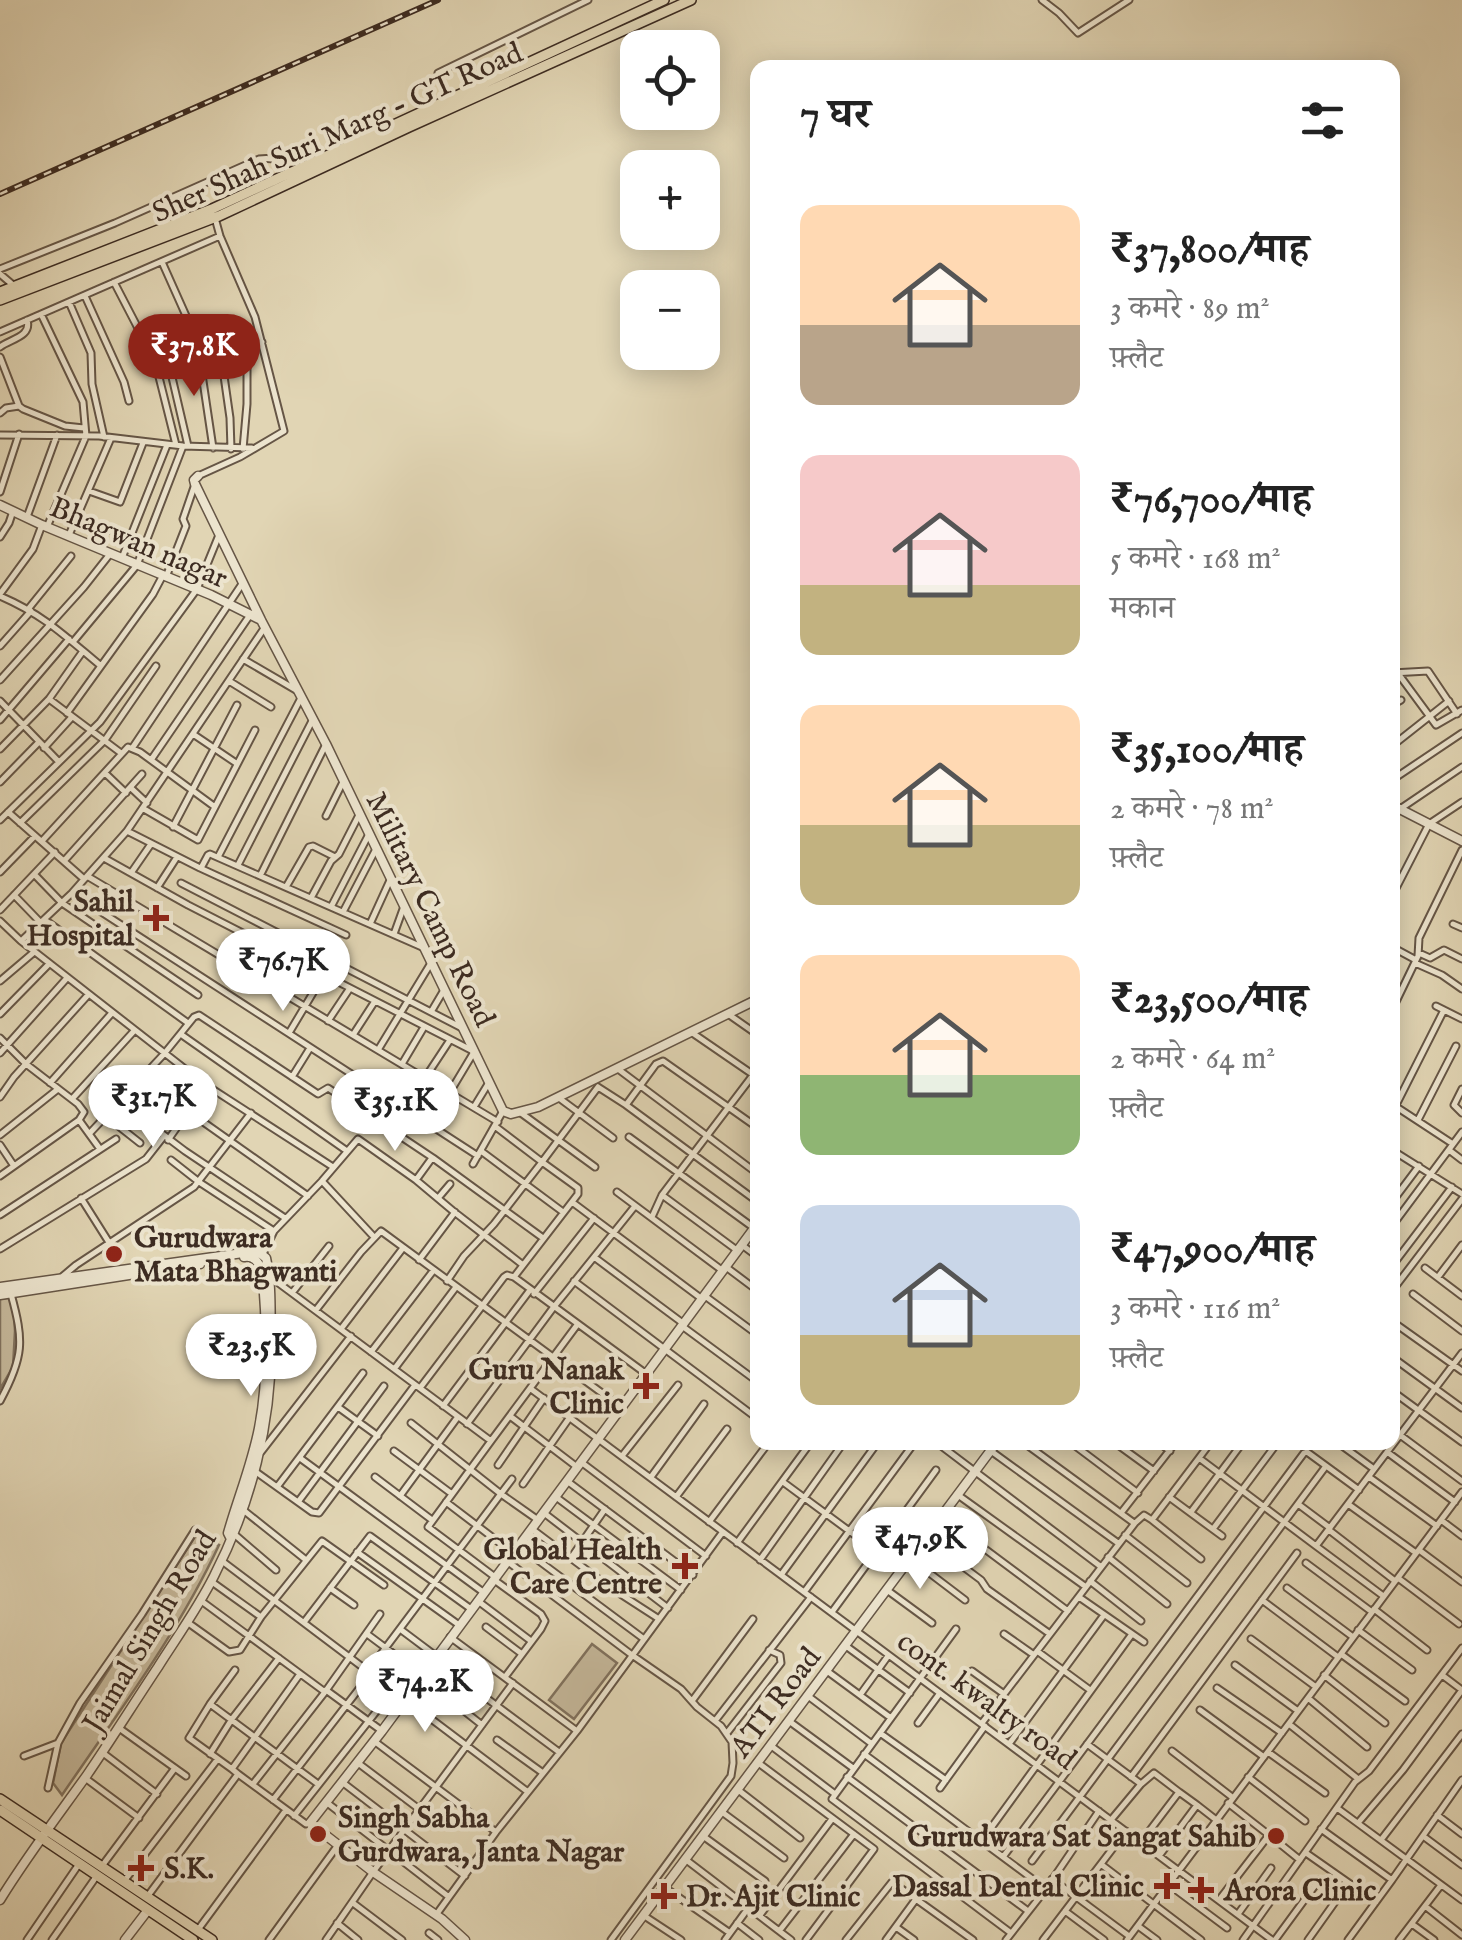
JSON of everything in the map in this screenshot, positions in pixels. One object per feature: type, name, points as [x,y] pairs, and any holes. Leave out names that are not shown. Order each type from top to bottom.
[{"type":"main road","name":"Sher Shah Suri Marg - GT Road","points":[[0,292],[215,217],[290,173],[664,0]]},
{"type":"main road","name":"Sher Shah Suri Marg - GT Road","points":[[0,300],[215,217],[691,0]]},
{"type":"main road","points":[[0,1800],[80,1862],[124,1882],[195,1935]]},
{"type":"main road","points":[[0,1811],[100,1871],[148,1910],[212,1940]]},
{"type":"street","points":[[438,73],[588,0]]},
{"type":"street","points":[[1042,0],[1078,33],[1129,0]]},
{"type":"street","points":[[14,287],[0,271],[259,159],[277,160],[290,173]]},
{"type":"street","points":[[44,748],[165,576],[186,526],[183,519],[197,480],[284,431],[248,297],[215,217]]},
{"type":"street","points":[[0,332],[220,236]]},
{"type":"street","points":[[162,262],[187,318],[200,361],[212,448]]},
{"type":"street","points":[[114,282],[155,361],[182,446]]},
{"type":"street","points":[[85,296],[129,401]]},
{"type":"street","points":[[69,302],[90,353],[92,384],[108,438],[69,535]]},
{"type":"street","points":[[40,314],[82,402],[86,432],[34,549],[0,595],[51,623],[101,666]]},
{"type":"street","points":[[0,347],[27,331],[27,320]]},
{"type":"street","points":[[200,361],[262,342]]},
{"type":"street","points":[[243,449],[246,348]]},
{"type":"street","points":[[220,355],[231,449]]},
{"type":"street","points":[[0,357],[19,406],[65,426],[108,438],[255,448]]},
{"type":"street","points":[[0,720],[137,564],[182,446],[168,360]]},
{"type":"street","points":[[0,414],[6,408],[19,406]]},
{"type":"street","points":[[0,435],[86,432]]},
{"type":"street","points":[[0,492],[18,434]]},
{"type":"street","points":[[26,518],[57,435]]},
{"type":"street","points":[[89,491],[120,502],[144,442]]},
{"type":"street","points":[[122,558],[168,444]]},
{"type":"street","name":"Military Camp Road","points":[[197,480],[242,584],[314,718],[503,1111]]},
{"type":"street","name":"Bhagwan nagar","points":[[0,504],[197,589],[263,624]]},
{"type":"street","points":[[0,537],[12,511]]},
{"type":"street","points":[[78,516],[116,533]]},
{"type":"street","points":[[0,820],[92,732],[197,589],[219,535]]},
{"type":"street","points":[[0,680],[110,553]]},
{"type":"street","points":[[0,646],[71,556]]},
{"type":"street","points":[[133,747],[242,584]]},
{"type":"street","points":[[0,610],[9,600]]},
{"type":"street","points":[[151,760],[250,615]]},
{"type":"street","points":[[20,941],[72,893],[128,831],[263,624]]},
{"type":"street","points":[[0,749],[48,699],[83,651]]},
{"type":"street","points":[[218,857],[300,694],[242,659]]},
{"type":"street","points":[[20,824],[105,740],[156,666]]},
{"type":"street","points":[[1400,672],[1428,671],[1460,712],[1438,725],[1400,678]]},
{"type":"street","points":[[229,680],[271,706]]},
{"type":"street","points":[[48,699],[121,753]]},
{"type":"street","points":[[1400,740],[1450,701]]},
{"type":"street","points":[[0,702],[59,762]]},
{"type":"street","points":[[173,827],[237,706]]},
{"type":"street","points":[[238,865],[314,718]]},
{"type":"street","points":[[105,773],[131,788],[173,827],[198,840],[255,730]]},
{"type":"street","points":[[1400,775],[1462,733]]},
{"type":"street","points":[[194,734],[237,764]]},
{"type":"street","points":[[0,782],[39,742]]},
{"type":"street","points":[[260,876],[326,744]]},
{"type":"street","points":[[42,841],[128,747],[215,807]]},
{"type":"street","points":[[1400,806],[1462,767]]},
{"type":"street","points":[[64,861],[142,774]]},
{"type":"street","points":[[326,816],[344,780]]},
{"type":"street","points":[[1400,880],[1429,824],[1462,802]]},
{"type":"street","points":[[1400,811],[1461,838]]},
{"type":"street","points":[[8,812],[86,878],[474,1106],[578,1188],[578,1194],[514,1277]]},
{"type":"street","points":[[311,898],[359,814]]},
{"type":"street","points":[[128,831],[346,935]]},
{"type":"street","points":[[331,906],[369,834]]},
{"type":"street","points":[[0,872],[35,836]]},
{"type":"street","points":[[131,873],[151,844]]},
{"type":"street","points":[[286,887],[309,847],[335,856]]},
{"type":"street","points":[[343,912],[376,850]]},
{"type":"street","points":[[1400,987],[1417,958],[1419,938],[1462,850]]},
{"type":"street","points":[[0,910],[55,852]]},
{"type":"street","points":[[201,868],[208,854],[218,857],[424,948]]},
{"type":"street","points":[[157,888],[177,857]]},
{"type":"street","points":[[104,858],[475,1053],[450,1092]]},
{"type":"street","points":[[34,874],[62,903],[198,995]]},
{"type":"street","points":[[370,924],[391,878]]},
{"type":"street","points":[[180,883],[464,1029]]},
{"type":"street","points":[[72,893],[564,1212]]},
{"type":"street","points":[[14,895],[43,921],[189,1024]]},
{"type":"street","points":[[394,934],[404,907]]},
{"type":"street","points":[[0,921],[33,952],[164,1054],[232,1104],[333,1167]]},
{"type":"street","points":[[1453,924],[1462,928]]},
{"type":"street","points":[[240,968],[258,940]]},
{"type":"street","points":[[285,994],[312,950]]},
{"type":"street","points":[[1417,958],[1430,958],[1444,950],[1462,959]]},
{"type":"street","points":[[1400,951],[1462,989]]},
{"type":"street","points":[[1,978],[33,952]]},
{"type":"street","points":[[289,1034],[332,961]]},
{"type":"street","points":[[378,1050],[431,963]]},
{"type":"street","points":[[0,1014],[49,964]]},
{"type":"street","points":[[0,1052],[67,978]]},
{"type":"street","points":[[328,1021],[350,988]]},
{"type":"street","points":[[431,1012],[444,990]]},
{"type":"street","points":[[0,1097],[88,995]]},
{"type":"street","points":[[353,1035],[375,1001]]},
{"type":"street","points":[[473,1164],[503,1111],[521,1113],[558,1098],[750,1003]]},
{"type":"street","points":[[1436,1006],[1462,1018]]},
{"type":"street","points":[[1400,1094],[1444,1010]]},
{"type":"street","points":[[50,1083],[112,1014]]},
{"type":"street","points":[[728,1014],[750,1029]]},
{"type":"street","points":[[89,1134],[194,1017],[200,1015],[319,1095],[330,1088],[543,1238]]},
{"type":"street","points":[[402,1064],[424,1027]]},
{"type":"street","points":[[72,1099],[134,1031]]},
{"type":"street","points":[[691,1032],[750,1073]]},
{"type":"street","points":[[181,1034],[347,1151]]},
{"type":"street","points":[[0,1038],[84,1112],[79,1120],[0,1176]]},
{"type":"street","points":[[425,1078],[450,1040]]},
{"type":"street","points":[[1418,1120],[1456,1046]]},
{"type":"street","points":[[292,1077],[310,1048]]},
{"type":"street","points":[[626,1105],[657,1062],[663,1061],[750,1122]]},
{"type":"street","points":[[618,1068],[750,1168]]},
{"type":"street","points":[[141,1078],[308,1196]]},
{"type":"street","points":[[474,1106],[490,1082]]},
{"type":"street","points":[[652,1217],[662,1195],[750,1083]]},
{"type":"street","points":[[447,1281],[580,1114],[595,1085],[750,1196]]},
{"type":"street","points":[[0,1134],[58,1089]]},
{"type":"street","points":[[1462,1089],[1454,1105],[1462,1113]]},
{"type":"street","points":[[558,1098],[614,1138]]},
{"type":"street","points":[[120,1102],[286,1219]]},
{"type":"street","points":[[1400,1109],[1451,1147],[1462,1160]]},
{"type":"street","points":[[0,1249],[146,1159],[188,1112]]},
{"type":"street","points":[[61,1278],[191,1190],[251,1113]]},
{"type":"street","points":[[521,1113],[595,1167]]},
{"type":"street","points":[[107,1117],[140,1143]]},
{"type":"street","points":[[79,1120],[100,1149]]},
{"type":"street","points":[[1400,1215],[1462,1132]]},
{"type":"street","points":[[629,1137],[750,1222]]},
{"type":"street","points":[[0,1215],[116,1139]]},
{"type":"street","points":[[0,1295],[7,1289],[61,1278],[250,1252],[263,1254],[274,1231],[358,1139],[524,1265]]},
{"type":"street","points":[[0,1144],[14,1166]]},
{"type":"street","points":[[1400,1155],[1462,1196],[1400,1280]]},
{"type":"street","points":[[416,1180],[432,1158]]},
{"type":"street","points":[[171,1160],[274,1231]]},
{"type":"street","points":[[1400,1191],[1419,1166]]},
{"type":"street","points":[[322,1180],[374,1237]]},
{"type":"street","points":[[438,1198],[450,1184]]},
{"type":"street","points":[[1400,1255],[1452,1187]]},
{"type":"street","points":[[617,1192],[750,1285]]},
{"type":"street","points":[[662,1195],[750,1253]]},
{"type":"street","points":[[81,1198],[110,1244]]},
{"type":"street","points":[[572,1202],[750,1330]]},
{"type":"street","points":[[468,1424],[553,1308],[635,1206]]},
{"type":"street","points":[[419,1260],[455,1212]]},
{"type":"street","points":[[444,1406],[505,1322],[594,1218]]},
{"type":"street","points":[[316,1310],[381,1230],[621,1408]]},
{"type":"street","points":[[310,1823],[750,1234]]},
{"type":"street","points":[[1438,1277],[1459,1255],[1462,1245]]},
{"type":"street","points":[[292,1293],[329,1246]]},
{"type":"street","points":[[340,1329],[403,1248]]},
{"type":"street","name":"Jaimal Singh Road","points":[[0,1900],[85,1778],[212,1582],[233,1537],[254,1471],[270,1396],[270,1276],[263,1254]]},
{"type":"street","points":[[7,1289],[248,1256],[257,1260],[262,1270],[265,1308],[263,1406],[251,1463],[228,1534],[276,1570]]},
{"type":"street","points":[[594,1257],[750,1376]]},
{"type":"street","points":[[1425,1268],[1462,1296]]},
{"type":"street","points":[[371,1352],[434,1271]]},
{"type":"street","points":[[254,1471],[319,1514],[507,1275],[646,1374]]},
{"type":"street","points":[[270,1276],[491,1442]]},
{"type":"street","points":[[574,1282],[750,1413]]},
{"type":"street","points":[[394,1369],[456,1287]]},
{"type":"street","points":[[0,1401],[22,1340],[7,1289]]},
{"type":"street","points":[[1412,1294],[1462,1331]]},
{"type":"street","points":[[504,1678],[544,1624],[544,1617],[428,1526],[577,1325]]},
{"type":"street","points":[[1400,1327],[1462,1371]]},
{"type":"street","points":[[258,1455],[351,1336]]},
{"type":"street","points":[[1462,1354],[1401,1433],[1462,1481]]},
{"type":"street","points":[[1400,1363],[1462,1408]]},
{"type":"street","points":[[277,1487],[363,1373]]},
{"type":"street","points":[[622,1456],[678,1385]]},
{"type":"street","points":[[298,1502],[384,1386]]},
{"type":"street","name":"cont. kwalty road","points":[[531,1389],[1274,1940]]},
{"type":"street","points":[[1400,1397],[1462,1442]]},
{"type":"street","points":[[498,1466],[544,1398]]},
{"type":"street","points":[[651,1478],[704,1404]]},
{"type":"street","points":[[338,1407],[378,1436]]},
{"type":"street","points":[[510,1416],[706,1556]]},
{"type":"street","points":[[400,1496],[458,1417]]},
{"type":"street","points":[[523,1484],[570,1417]]},
{"type":"street","points":[[411,1423],[538,1521],[582,1542],[668,1608]]},
{"type":"street","points":[[676,1497],[727,1429]]},
{"type":"street","points":[[709,1522],[763,1450]]},
{"type":"street","points":[[738,1543],[805,1450]]},
{"type":"street","points":[[760,1560],[838,1450]]},
{"type":"street","points":[[781,1576],[872,1450]]},
{"type":"street","points":[[714,1721],[769,1650],[909,1450]]},
{"type":"street","points":[[946,1450],[1100,1566]]},
{"type":"street","points":[[1034,1450],[1135,1523]]},
{"type":"street","points":[[1081,1450],[1138,1492]]},
{"type":"street","points":[[1125,1450],[1154,1471]]},
{"type":"street","points":[[1152,1520],[1204,1450]]},
{"type":"street","points":[[1191,1512],[1237,1450]]},
{"type":"street","points":[[1213,1529],[1272,1450]]},
{"type":"street","points":[[1348,1450],[1374,1469]]},
{"type":"street","points":[[1121,1514],[1170,1451]]},
{"type":"street","points":[[1316,1546],[1388,1451],[1454,1502]]},
{"type":"street","points":[[394,1452],[452,1494]]},
{"type":"street","points":[[991,1452],[1118,1544]]},
{"type":"street","name":"ATI Road","points":[[625,1940],[991,1452]]},
{"type":"street","points":[[1003,1857],[1304,1452],[1359,1490]]},
{"type":"street","points":[[300,1458],[446,1564],[531,1641]]},
{"type":"street","points":[[1199,1458],[1383,1596]]},
{"type":"street","points":[[1032,1861],[1326,1466]]},
{"type":"street","points":[[832,1612],[936,1470]]},
{"type":"street","points":[[1369,1477],[1462,1536]]},
{"type":"street","points":[[374,1478],[432,1520]]},
{"type":"street","points":[[273,1800],[347,1706],[446,1564],[512,1479]]},
{"type":"street","points":[[567,1480],[692,1575]]},
{"type":"street","points":[[783,1482],[902,1570]]},
{"type":"street","points":[[1052,1880],[1128,1938],[1462,1492]]},
{"type":"street","points":[[958,1495],[1142,1621]]},
{"type":"street","points":[[556,1496],[680,1590]]},
{"type":"street","points":[[1170,1497],[1222,1536]]},
{"type":"street","points":[[446,1502],[513,1553],[632,1656],[681,1689],[732,1742],[730,1776],[611,1940]]},
{"type":"street","points":[[1298,1504],[1458,1624]]},
{"type":"street","points":[[1348,1504],[1462,1582]]},
{"type":"street","points":[[242,1509],[306,1560]]},
{"type":"street","points":[[571,1558],[605,1509]]},
{"type":"street","points":[[940,1788],[1004,1694],[1100,1566],[1144,1515],[1200,1559]]},
{"type":"street","points":[[942,1517],[1068,1610]]},
{"type":"street","points":[[538,1521],[571,1558],[659,1619]]},
{"type":"street","points":[[48,1788],[58,1743],[80,1704],[195,1530]]},
{"type":"street","points":[[436,1915],[722,1533]]},
{"type":"street","points":[[1126,1535],[1187,1583]]},
{"type":"street","points":[[305,1622],[368,1536],[471,1609]]},
{"type":"street","points":[[925,1539],[1050,1634]]},
{"type":"street","points":[[186,1622],[228,1652],[240,1650],[322,1541],[384,1585]]},
{"type":"street","points":[[357,1552],[459,1625]]},
{"type":"street","points":[[513,1553],[644,1639]]},
{"type":"street","points":[[1132,1776],[1297,1554]]},
{"type":"street","points":[[1108,1556],[1167,1604]]},
{"type":"street","points":[[910,1559],[965,1600]]},
{"type":"street","points":[[222,1561],[528,1792]]},
{"type":"street","points":[[1306,1563],[1427,1650]]},
{"type":"street","points":[[212,1582],[262,1617]]},
{"type":"street","points":[[330,1588],[354,1606]]},
{"type":"street","points":[[1287,1588],[1412,1670]]},
{"type":"street","points":[[888,1590],[932,1623]]},
{"type":"street","points":[[1078,1596],[1144,1642]]},
{"type":"street","points":[[200,1600],[382,1731]]},
{"type":"street","points":[[1262,1600],[1405,1701]]},
{"type":"street","points":[[253,1784],[380,1614]]},
{"type":"street","points":[[1009,1744],[1104,1614]]},
{"type":"street","points":[[692,1701],[754,1619]]},
{"type":"street","points":[[486,1627],[522,1654]]},
{"type":"street","points":[[400,1628],[560,1752]]},
{"type":"street","points":[[956,1629],[832,1799],[1011,1933]]},
{"type":"street","points":[[366,1634],[482,1725]]},
{"type":"street","points":[[1004,1634],[1090,1690]]},
{"type":"street","points":[[991,1828],[1132,1634]]},
{"type":"street","points":[[450,1637],[576,1731]]},
{"type":"street","points":[[1252,1639],[1316,1687]]},
{"type":"street","points":[[846,1646],[910,1694]]},
{"type":"street","points":[[1243,1940],[1358,1778],[1368,1771],[1462,1648]]},
{"type":"street","points":[[727,1733],[781,1663],[780,1655],[769,1650]]},
{"type":"street","points":[[860,1695],[888,1656]]},
{"type":"street","points":[[210,1754],[280,1658]]},
{"type":"street","points":[[1236,1665],[1298,1711]]},
{"type":"street","points":[[235,1670],[189,1738],[436,1915],[465,1940]]},
{"type":"street","points":[[827,1671],[891,1718]]},
{"type":"street","points":[[972,1671],[1004,1694]]},
{"type":"street","points":[[147,1897],[300,1674]]},
{"type":"street","points":[[1358,1823],[1404,1770],[1462,1690],[1442,1675]]},
{"type":"street","points":[[1324,1676],[1385,1723]]},
{"type":"street","points":[[326,1940],[513,1683]]},
{"type":"street","points":[[1217,1688],[1282,1733]]},
{"type":"street","points":[[294,1816],[394,1689]]},
{"type":"street","points":[[918,1723],[940,1693]]},
{"type":"street","points":[[808,1696],[872,1744]]},
{"type":"street","points":[[1308,1698],[1367,1747]]},
{"type":"street","points":[[210,1704],[318,1784]]},
{"type":"street","points":[[1200,1710],[1325,1794]]},
{"type":"street","points":[[789,1721],[853,1768]]},
{"type":"street","points":[[1288,1724],[1358,1778]]},
{"type":"street","points":[[118,1728],[186,1776]]},
{"type":"street","points":[[880,1733],[946,1780]]},
{"type":"street","points":[[1381,1840],[1462,1734]]},
{"type":"street","points":[[497,1740],[542,1773]]},
{"type":"street","points":[[374,1741],[496,1832]]},
{"type":"street","points":[[24,1756],[58,1743]]},
{"type":"street","points":[[1087,1744],[1140,1784]]},
{"type":"street","points":[[770,1745],[835,1794]]},
{"type":"street","points":[[102,1752],[157,1794]]},
{"type":"street","points":[[1172,1752],[1300,1860]]},
{"type":"street","points":[[864,1754],[1046,1889]]},
{"type":"street","points":[[124,1882],[218,1760]]},
{"type":"street","points":[[358,1762],[419,1810]]},
{"type":"street","points":[[757,1762],[874,1850],[806,1940]]},
{"type":"street","points":[[52,1940],[175,1768]]},
{"type":"street","points":[[1112,1820],[1140,1784],[1155,1774],[1215,1819]]},
{"type":"street","points":[[847,1777],[1028,1911]]},
{"type":"street","points":[[1248,1777],[1305,1821]]},
{"type":"street","points":[[85,1778],[139,1818]]},
{"type":"street","points":[[1348,1940],[1462,1780]]},
{"type":"street","points":[[342,1782],[465,1876]]},
{"type":"street","points":[[737,1789],[800,1838]]},
{"type":"street","points":[[1141,1842],[1179,1792]]},
{"type":"street","points":[[1453,1793],[1462,1800]]},
{"type":"street","points":[[326,1802],[449,1897]]},
{"type":"street","points":[[1160,1856],[1198,1806]]},
{"type":"street","points":[[1337,1808],[1462,1900]]},
{"type":"street","points":[[195,1935],[286,1810]]},
{"type":"street","points":[[721,1810],[784,1858]]},
{"type":"street","points":[[1006,1940],[1100,1811]]},
{"type":"street","points":[[1437,1815],[1462,1834]]},
{"type":"street","points":[[760,1914],[832,1818]]},
{"type":"street","points":[[1322,1829],[1392,1880]]},
{"type":"street","points":[[1044,1940],[1126,1831]]},
{"type":"street","points":[[780,1930],[854,1834]]},
{"type":"street","points":[[702,1835],[765,1881]]},
{"type":"street","points":[[1219,1900],[1269,1835]]},
{"type":"street","points":[[1423,1836],[1462,1865]]},
{"type":"street","points":[[269,1940],[338,1845]]},
{"type":"street","points":[[1306,1853],[1376,1902]]},
{"type":"street","points":[[685,1859],[791,1940]]},
{"type":"street","points":[[27,1940],[80,1862]]},
{"type":"street","points":[[1102,1865],[1201,1940]]},
{"type":"street","points":[[1238,1914],[1271,1868]]},
{"type":"street","points":[[1274,1940],[1319,1880]]},
{"type":"street","points":[[846,1940],[891,1882],[972,1940]]},
{"type":"street","points":[[1168,1884],[1227,1928]]},
{"type":"street","points":[[1399,1940],[1441,1885]]},
{"type":"street","points":[[664,1887],[730,1933]]},
{"type":"street","points":[[1308,1940],[1340,1895]]},
{"type":"street","points":[[886,1940],[916,1899]]},
{"type":"street","points":[[352,1902],[402,1940]]},
{"type":"street","points":[[724,1940],[749,1906]]},
{"type":"street","points":[[1425,1906],[1462,1935]]},
{"type":"street","points":[[125,1940],[148,1910]]},
{"type":"street","points":[[1065,1912],[1104,1940]]},
{"type":"street","points":[[643,1915],[678,1939]]},
{"type":"street","points":[[737,1923],[759,1940]]},
{"type":"street","points":[[337,1924],[358,1940]]},
{"type":"street","points":[[1412,1924],[1434,1940]]},
{"type":"street","points":[[1138,1926],[1157,1940]]},
{"type":"street","points":[[896,1927],[914,1940]]},
{"type":"street","points":[[428,1933],[438,1940]]},
{"type":"shaded area","points":[[13,1297],[13,1367],[0,1389],[0,1299]]},
{"type":"shaded area","points":[[196,1535],[219,1545],[184,1611],[62,1795],[53,1783],[61,1743]]},
{"type":"shaded area","points":[[592,1644],[617,1663],[574,1719],[549,1700]]},
{"type":"railway","points":[[0,194],[438,0]]},
{"type":"place","name":"Sahil Hospital","points":[[156,918]]},
{"type":"place","name":"Gurudwara Mata Bhagwanti","points":[[114,1254]]},
{"type":"place","name":"Guru Nanak Clinic","points":[[646,1386]]},
{"type":"place","name":"Global Health Care Centre","points":[[685,1566]]},
{"type":"place","name":"Singh Sabha Gurdwara, Janta Nagar","points":[[318,1834]]},
{"type":"place","name":"Gurudwara Sat Sangat Sahib","points":[[1276,1836]]},
{"type":"place","name":"S.K.","points":[[141,1868]]},
{"type":"place","name":"Dassal Dental Clinic","points":[[1167,1886]]},
{"type":"place","name":"Arora Clinic","points":[[1201,1890]]},
{"type":"place","name":"Dr. Ajit Clinic","points":[[664,1896]]}]
